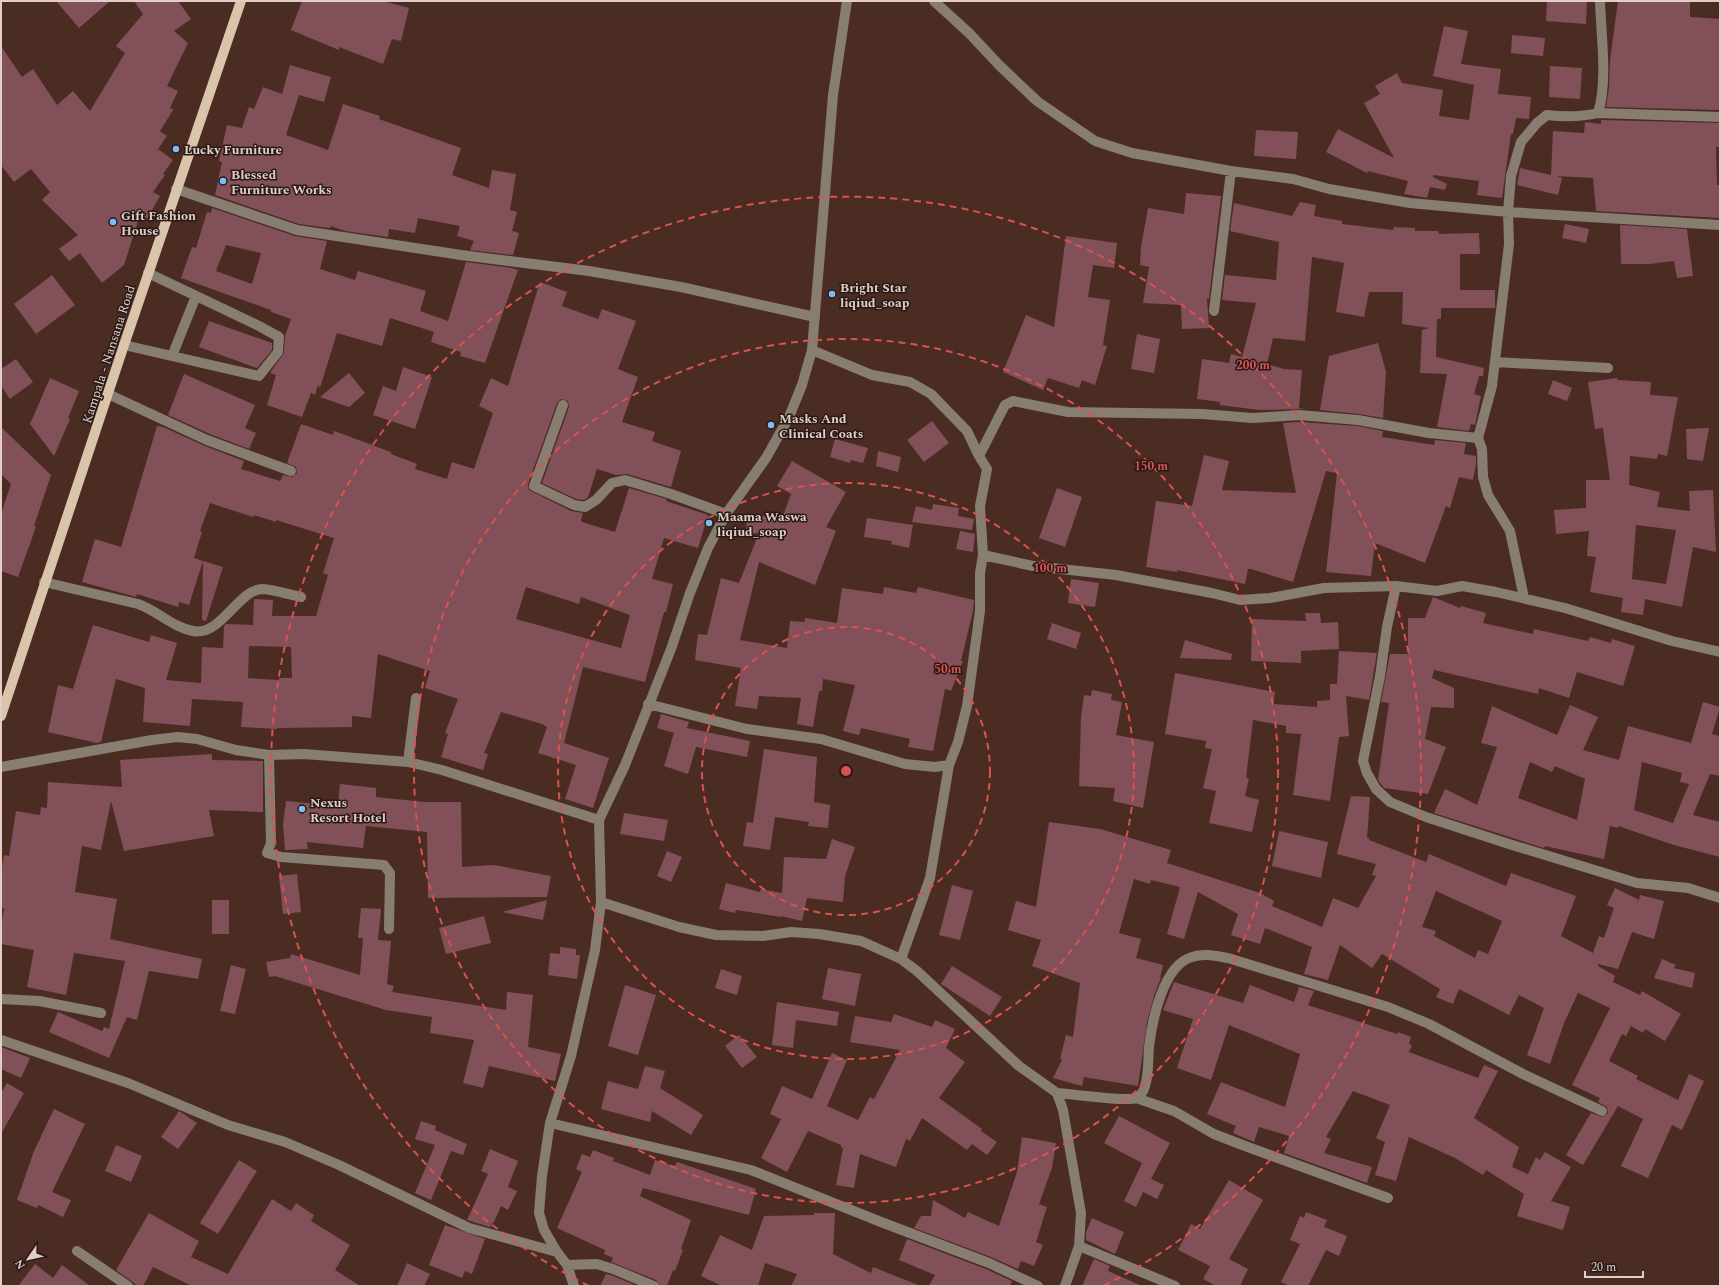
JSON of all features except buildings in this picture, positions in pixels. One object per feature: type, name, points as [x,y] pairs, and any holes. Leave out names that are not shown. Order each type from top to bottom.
[{"type":"main road","name":"Kampala - Nansana Road","points":[[1,715],[176,189],[241,1]]},
{"type":"street","points":[[574,1286],[567,1265],[557,1252],[544,1230],[539,1212],[542,1176],[550,1123],[571,1056],[595,950],[601,902],[599,820],[625,765],[671,649],[708,548],[726,514],[766,458],[789,417],[802,385],[812,350],[833,95],[847,1]]},
{"type":"street","points":[[934,1],[969,33],[1000,66],[1037,101],[1095,141],[1132,153],[1231,171],[1293,179],[1329,189],[1410,203],[1508,212],[1720,225]]},
{"type":"street","points":[[1598,112],[1602,100],[1603,76],[1600,1]]},
{"type":"street","points":[[1524,598],[1510,531],[1488,495],[1483,477],[1482,449],[1478,438],[1492,386],[1509,244],[1508,212],[1511,176],[1521,142],[1537,123],[1547,115],[1562,117],[1589,115],[1598,112],[1720,117]]},
{"type":"street","points":[[1214,311],[1231,171]]},
{"type":"street","points":[[176,189],[297,230],[461,256],[589,271],[681,287],[815,316]]},
{"type":"street","points":[[124,345],[259,376],[278,352],[279,337],[148,273]]},
{"type":"street","points":[[172,356],[196,296]]},
{"type":"street","points":[[812,350],[872,375],[910,382],[931,394],[967,431],[987,469],[980,506],[983,555],[980,573],[980,611],[967,706],[958,742],[949,765],[930,878],[901,959]]},
{"type":"street","points":[[1494,362],[1608,368]]},
{"type":"street","points":[[108,394],[207,440],[291,471]]},
{"type":"street","points":[[979,456],[1005,405],[1013,401],[1068,412],[1202,414],[1253,418],[1298,416],[1358,420],[1429,433],[1478,438]]},
{"type":"street","points":[[563,405],[534,486],[574,505],[585,507],[596,500],[612,483],[625,480],[671,494],[726,514]]},
{"type":"street","points":[[983,555],[1033,566],[1116,575],[1212,593],[1240,600],[1270,598],[1324,588],[1396,586],[1437,591],[1462,586],[1524,598],[1565,608],[1672,641],[1720,652]]},
{"type":"street","points":[[44,582],[147,607],[175,625],[194,632],[218,623],[245,598],[262,589],[301,597]]},
{"type":"street","points":[[1396,586],[1387,627],[1380,676],[1363,761],[1367,774],[1376,789],[1390,802],[1426,817],[1509,844],[1637,883],[1688,888],[1720,898]]},
{"type":"street","points":[[408,762],[416,698]]},
{"type":"street","points":[[648,704],[747,729],[821,739],[904,764],[935,767],[949,765]]},
{"type":"street","points":[[1,767],[152,740],[178,737],[197,739],[236,750],[269,755],[304,754],[408,762],[442,770],[599,820]]},
{"type":"street","points":[[269,755],[271,843],[267,853],[281,857],[384,865],[390,873],[389,929]]},
{"type":"street","points":[[601,902],[679,927],[716,935],[763,936],[791,932],[819,934],[861,941],[901,959],[917,971],[1019,1066],[1057,1093],[1129,1100],[1140,1095],[1145,1086],[1153,1021],[1166,982],[1180,964],[1190,957],[1207,954],[1228,958],[1388,1007],[1429,1024],[1523,1074],[1602,1111]]},
{"type":"street","points":[[1,999],[39,1001],[101,1013]]},
{"type":"street","points":[[1,1040],[128,1083],[228,1125],[284,1142],[339,1165],[469,1228],[557,1252]]},
{"type":"street","points":[[1057,1093],[1063,1110],[1081,1213],[1079,1246],[1065,1286]]},
{"type":"street","points":[[1136,1098],[1174,1111],[1214,1134],[1388,1198]]},
{"type":"street","points":[[550,1123],[751,1170],[988,1263],[1038,1286]]},
{"type":"street","points":[[1079,1246],[1175,1286]]},
{"type":"street","points":[[77,1251],[128,1286]]},
{"type":"street","points":[[567,1265],[597,1264],[654,1286]]},
{"type":"place","name":"Lucky Furniture","points":[[176,149]]},
{"type":"place","name":"Blessed Furniture Works","points":[[223,181]]},
{"type":"place","name":"Gift Fashion House","points":[[113,222]]},
{"type":"place","name":"Bright Star liqiud_soap","points":[[832,294]]},
{"type":"place","name":"Masks And Clinical Coats","points":[[771,425]]},
{"type":"place","name":"Maama Waswa liqiud_soap","points":[[709,523]]},
{"type":"place","name":"Nexus Resort Hotel","points":[[302,809]]}]
